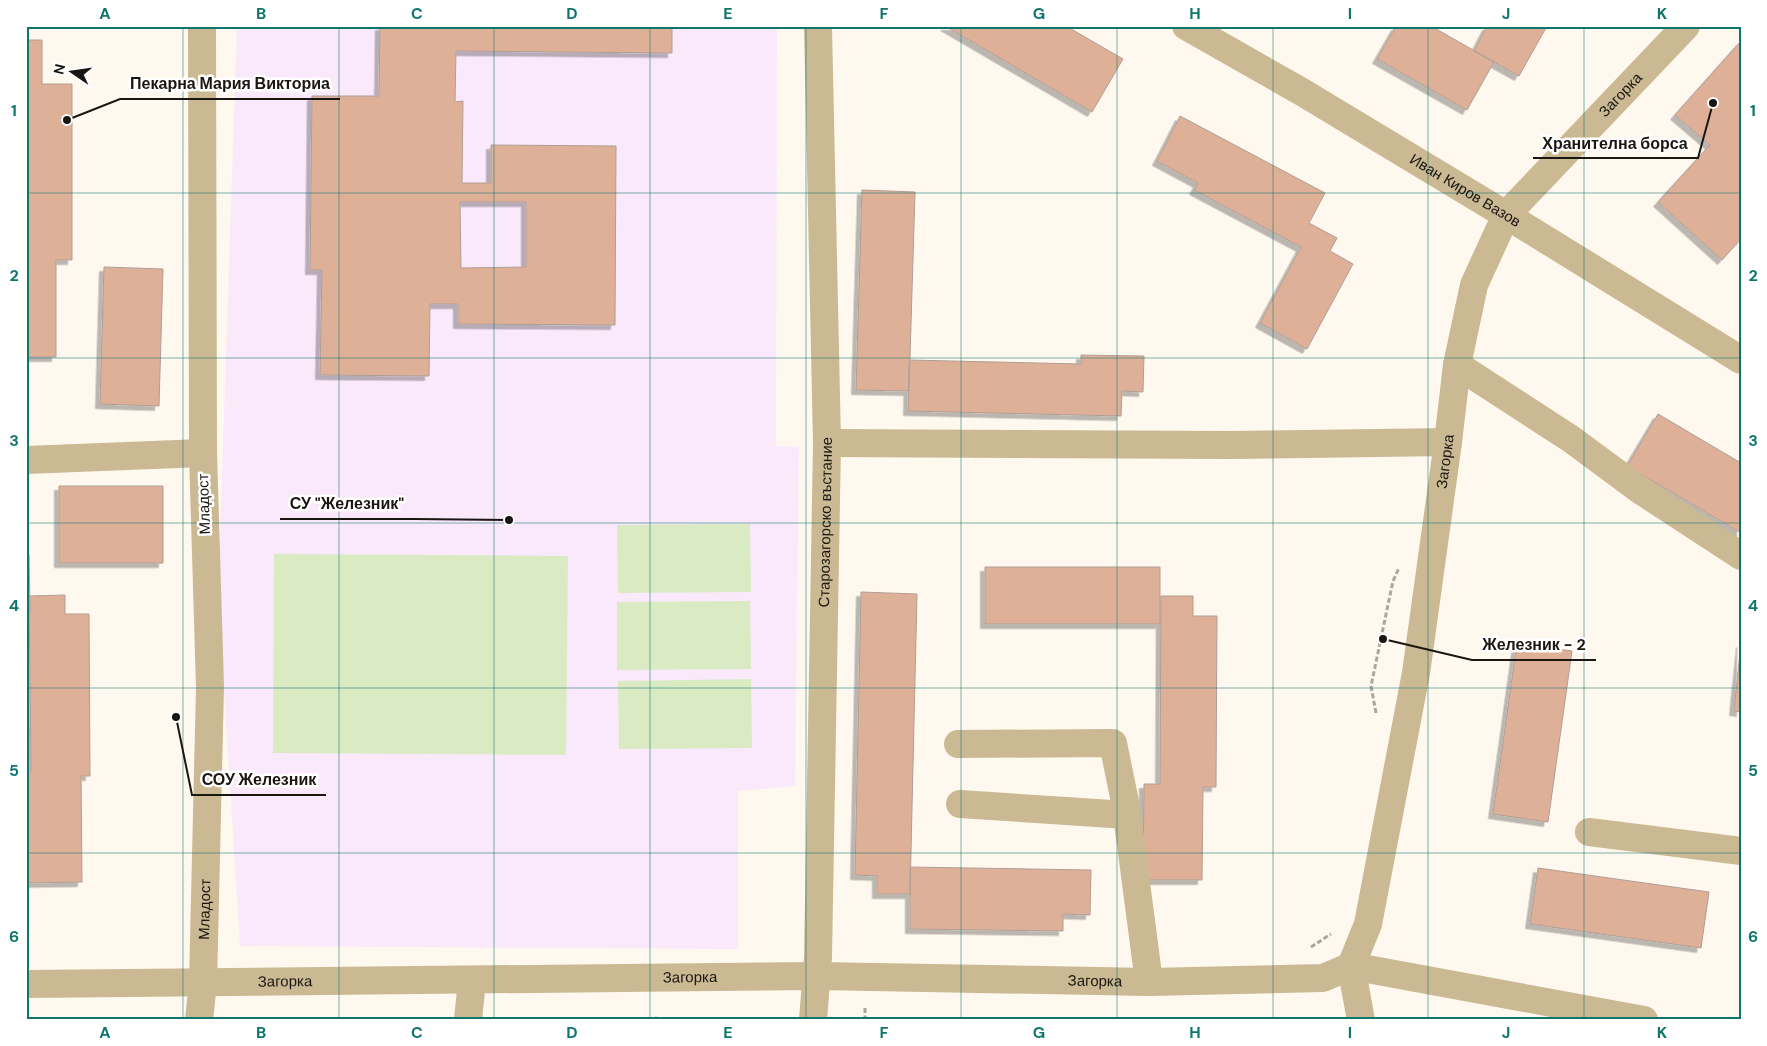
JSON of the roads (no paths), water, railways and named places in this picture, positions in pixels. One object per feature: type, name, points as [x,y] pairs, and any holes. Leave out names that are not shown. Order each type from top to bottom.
[{"type":"street","name":"Младост","points":[[199,1020],[203,982],[210,687],[203,453],[202,26]]},
{"type":"street","name":"Старозагорско въстание","points":[[813,1020],[818,976],[827,443],[818,26]]},
{"type":"street","name":"Иван Киров Вазов","points":[[1186,26],[1302,92],[1741,360]]},
{"type":"street","name":"Загорка","points":[[26,984],[818,976],[1149,982],[1324,978],[1350,966],[1368,924],[1414,682],[1457,365],[1474,285],[1506,215],[1686,26]]},
{"type":"street","points":[[1457,365],[1571,440],[1640,490],[1741,556]]},
{"type":"street","points":[[827,443],[1230,445],[1448,442]]},
{"type":"street","points":[[26,460],[203,453]]},
{"type":"street","points":[[958,744],[1113,743],[1128,815],[1149,982]]},
{"type":"street","points":[[960,804],[1128,815]]},
{"type":"street","points":[[1588,832],[1741,851]]},
{"type":"street","points":[[1361,1020],[1350,966],[1644,1020]]},
{"type":"street","points":[[468,1020],[472,980]]},
{"type":"place","name":"Хранителна борса","points":[[1713,103]]},
{"type":"place","name":"Пекарна Мария Викториа","points":[[67,120]]},
{"type":"place","name":"СУ \"Железник\"","points":[[509,520]]},
{"type":"place","name":"Железник - 2","points":[[1383,639]]},
{"type":"place","name":"СОУ Железник","points":[[176,717]]}]
